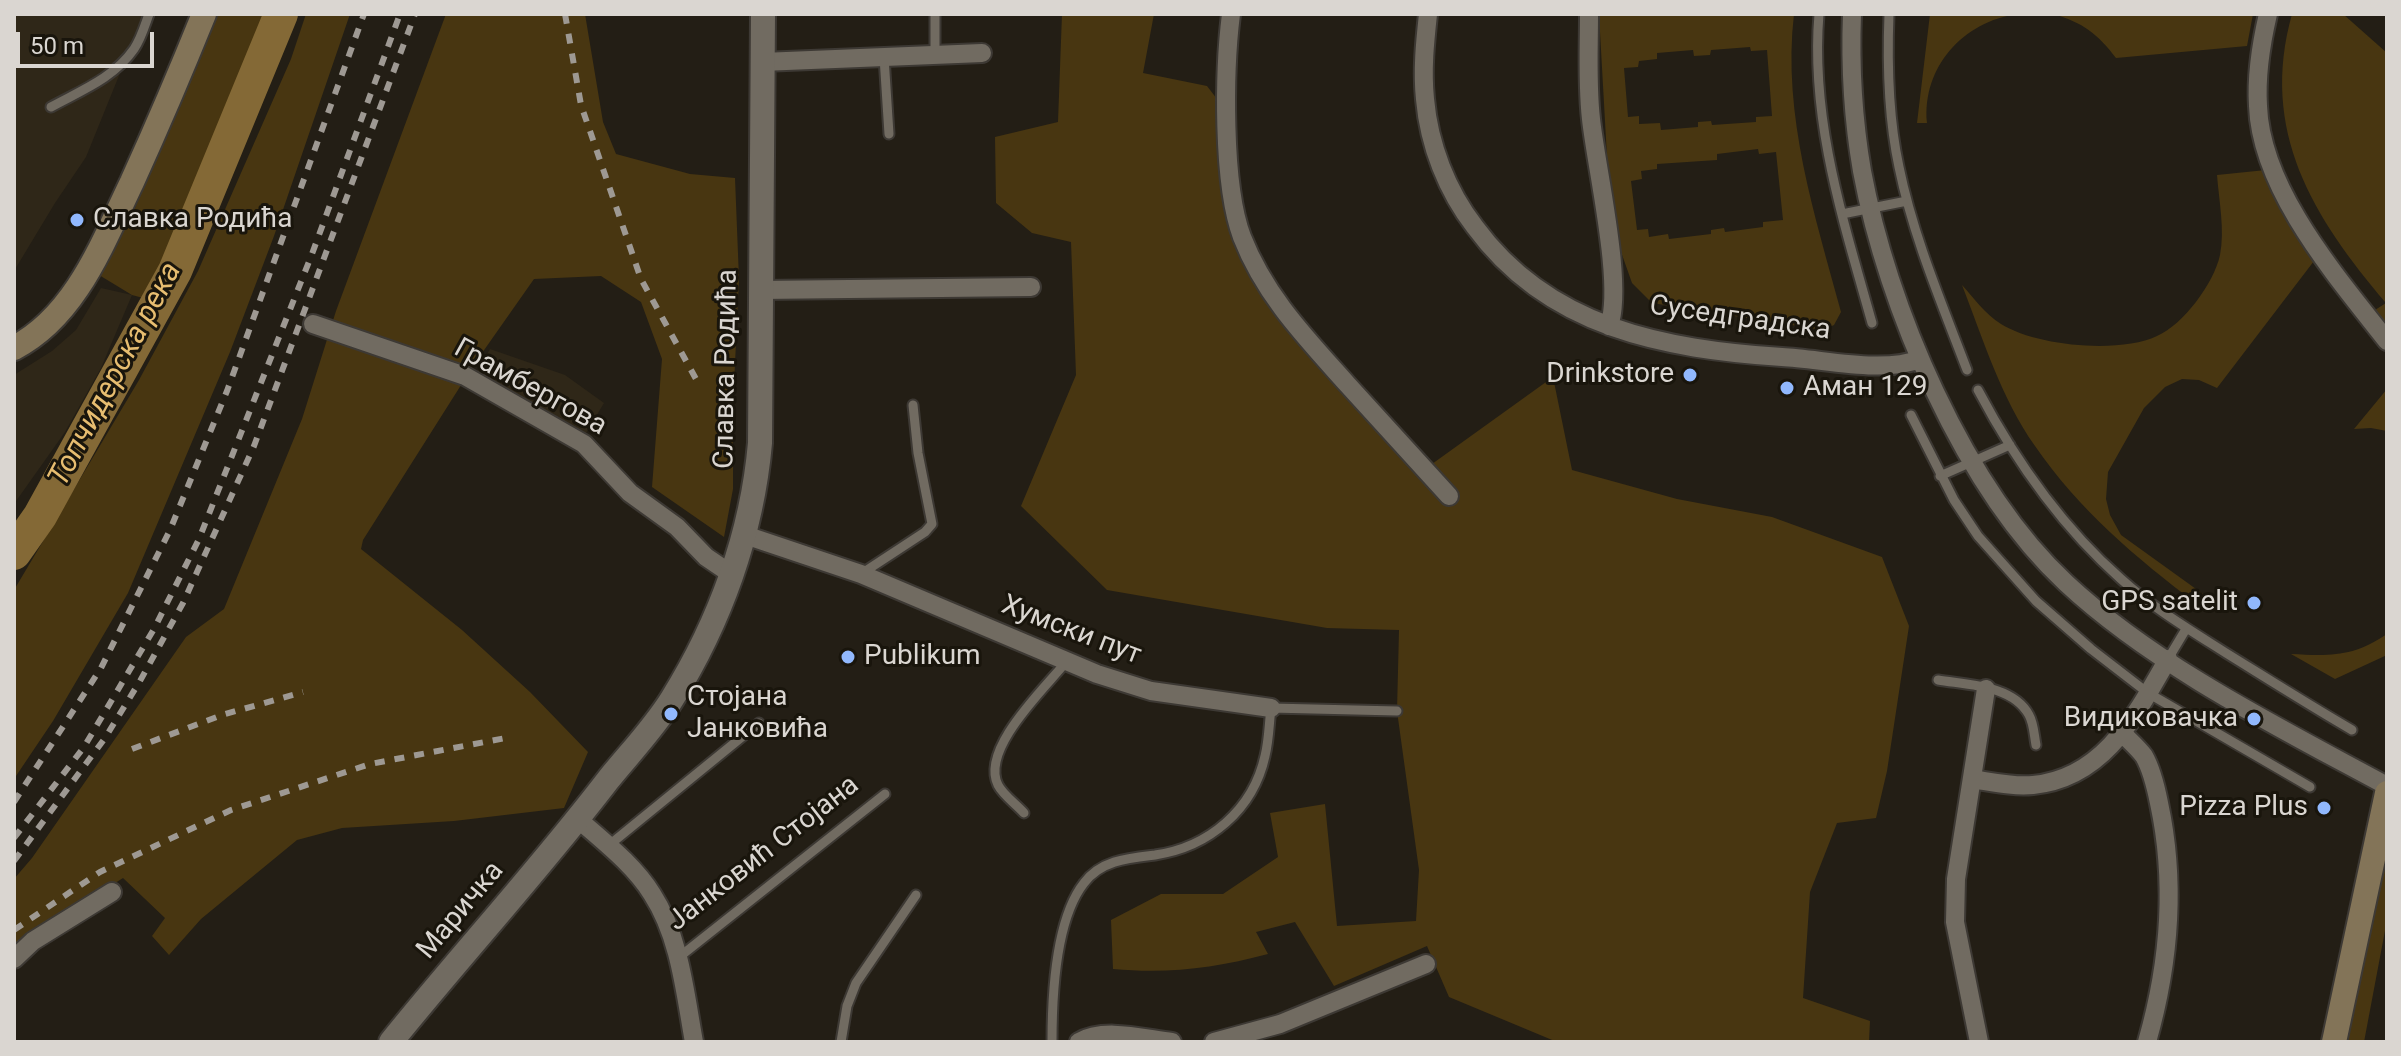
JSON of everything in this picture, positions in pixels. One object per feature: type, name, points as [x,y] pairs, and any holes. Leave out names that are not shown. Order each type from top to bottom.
[{"type":"main road","points":[[14,348],[42,329],[58,312],[75,291],[102,244],[148,148],[204,14]]},
{"type":"main road","points":[[2334,1042],[2387,793]]},
{"type":"street","name":"Славка Родића","points":[[578,819],[670,701],[705,636],[745,535],[760,443],[763,14]]},
{"type":"street","points":[[1231,14],[1228,131],[1232,185],[1242,237],[1286,317],[1449,496]]},
{"type":"street","name":"Суседградска","points":[[1428,14],[1425,100],[1435,151],[1452,191],[1483,239],[1513,270],[1556,303],[1609,326],[1663,341],[1761,355],[1894,365],[1906,365],[1920,359]]},
{"type":"street","points":[[1589,14],[1587,70],[1590,116],[1613,295],[1609,326]]},
{"type":"street","points":[[1852,14],[1852,83],[1862,172],[1871,209],[1920,359],[1971,460],[2021,532],[2065,582],[2114,624],[2298,738],[2387,786]]},
{"type":"street","points":[[2268,14],[2259,63],[2258,108],[2260,129],[2273,170],[2282,194],[2298,219],[2387,341]]},
{"type":"street","points":[[762,62],[982,53]]},
{"type":"street","points":[[759,290],[1031,287]]},
{"type":"street","name":"Грамбергова","points":[[313,324],[465,376],[584,444],[637,499],[677,527],[706,557],[731,574]]},
{"type":"street","name":"Хумски пут","points":[[745,535],[861,574],[1066,662],[1151,691],[1271,708]]},
{"type":"street","points":[[1972,779],[2022,785],[2052,782],[2098,759],[2123,734],[2168,659]]},
{"type":"street","points":[[1979,1042],[1954,909],[1986,689]]},
{"type":"street","points":[[2123,734],[2137,747],[2148,765],[2162,817],[2168,858],[2170,902],[2147,1042]]},
{"type":"street","name":"Јанковић Стојана","points":[[578,819],[652,894],[665,918],[678,958],[694,1042]]},
{"type":"street","name":"Маричка","points":[[391,1042],[578,819]]},
{"type":"street","points":[[14,959],[33,941],[112,892]]},
{"type":"street","points":[[1214,1042],[1280,1024],[1426,964]]},
{"type":"street","points":[[1079,1042],[1105,1035],[1172,1042]]},
{"type":"lane","points":[[51,107],[119,67],[136,47],[149,14]]},
{"type":"lane","points":[[935,14],[935,55]]},
{"type":"lane","points":[[1819,14],[1821,110],[1842,214],[1872,323]]},
{"type":"lane","points":[[1889,14],[1889,91],[1899,166],[1907,201],[1967,370]]},
{"type":"lane","points":[[884,57],[889,134]]},
{"type":"lane","points":[[1842,214],[1907,201]]},
{"type":"lane","points":[[1978,390],[2010,445],[2052,505],[2086,546],[2122,580],[2186,629],[2352,730]]},
{"type":"lane","points":[[861,574],[932,524],[918,453],[913,405]]},
{"type":"lane","points":[[1911,415],[1940,476],[1978,536],[2007,571],[2059,623],[2148,693],[2310,787]]},
{"type":"lane","points":[[1940,476],[2010,445]]},
{"type":"lane","points":[[2168,659],[2186,629]]},
{"type":"lane","points":[[1024,813],[999,786],[996,762],[1009,732],[1066,662]]},
{"type":"lane","points":[[1938,680],[2002,692],[2020,702],[2030,716],[2036,745]]},
{"type":"lane","points":[[1052,1042],[1054,979],[1068,917],[1084,883],[1114,861],[1174,852],[1199,843],[1229,820],[1241,808],[1260,772],[1266,754],[1271,708]]},
{"type":"lane","name":"Хумски пут","points":[[1271,708],[1397,711]]},
{"type":"lane","points":[[608,846],[759,723]]},
{"type":"lane","name":"Јанковић Стојана","points":[[678,958],[885,794]]},
{"type":"lane","points":[[841,1042],[847,1006],[856,983],[916,895]]},
{"type":"shaded area","points":[[14,14],[144,14],[86,157],[14,271]]},
{"type":"shaded area","points":[[216,14],[281,14],[175,271],[158,302],[132,295],[99,275],[135,208]]},
{"type":"shaded area","points":[[306,14],[350,14],[274,236],[230,352],[128,593],[53,721],[14,779],[14,590],[139,380],[198,271],[291,59]]},
{"type":"shaded area","points":[[446,14],[585,14],[603,122],[616,154],[690,174],[735,178],[739,279],[733,489],[724,537],[652,487],[662,359],[641,302],[601,276],[534,279],[475,363],[363,540],[361,549],[462,630],[530,692],[588,752],[564,808],[454,821],[342,828],[297,840],[201,919],[169,955],[152,936],[165,918],[123,878],[14,947],[14,879],[32,858],[186,637],[224,609],[302,419],[336,311]]},
{"type":"shaded area","points":[[1062,14],[1154,14],[1143,73],[1207,86],[1227,112],[1242,237],[1286,317],[1425,469],[1553,377],[1572,470],[1677,499],[1772,517],[1882,557],[1909,626],[1887,771],[1876,818],[1837,823],[1810,892],[1803,998],[1870,1021],[1869,1042],[1557,1042],[1449,997],[1427,946],[1334,986],[1295,922],[1256,932],[1268,954],[1192,969],[1113,969],[1111,920],[1161,894],[1223,894],[1278,857],[1270,813],[1325,804],[1337,926],[1416,921],[1419,870],[1397,711],[1399,630],[1327,628],[1107,590],[1021,506],[1076,375],[1071,242],[1032,233],[996,203],[995,137],[1058,122]]},
{"type":"shaded area","points":[[1599,14],[1794,14],[1793,90],[1797,128],[1803,165],[1841,312],[1834,325],[1823,330],[1652,303],[1632,283],[1620,249],[1607,157]],"holes":[[[1750,47],[1751,51],[1767,50],[1772,116],[1756,117],[1756,122],[1712,125],[1711,121],[1698,122],[1698,127],[1661,130],[1660,123],[1639,124],[1639,116],[1628,117],[1624,68],[1638,67],[1639,61],[1657,59],[1657,53],[1693,50],[1694,56],[1710,55],[1711,50]],[[1758,149],[1759,154],[1776,152],[1783,220],[1763,222],[1763,227],[1725,232],[1724,228],[1711,230],[1711,234],[1669,239],[1668,234],[1649,237],[1648,229],[1637,230],[1631,181],[1642,179],[1641,171],[1657,169],[1657,164],[1717,160],[1717,154]]]},
{"type":"shaded area","points":[[1930,14],[2017,14],[1979,27],[1950,50],[1931,83],[1927,123],[1917,123]]},
{"type":"shaded area","points":[[2053,14],[2253,14],[2247,46],[2116,58],[2089,30]]},
{"type":"shaded area","points":[[2292,14],[2343,14],[2387,53],[2387,325],[2375,310],[2386,303],[2315,205],[2299,170],[2288,134],[2282,96],[2284,56]]},
{"type":"shaded area","points":[[2266,170],[2287,217],[2314,261],[2217,388],[2199,380],[2182,379],[2165,387],[2144,408],[2108,472],[2106,499],[2110,515],[2121,535],[2203,594],[2197,604],[2110,532],[2070,491],[2035,446],[2012,408],[1962,285],[1995,320],[2035,338],[2100,346],[2141,342],[2157,336],[2187,313],[2217,266],[2222,236],[2217,175]]},
{"type":"shaded area","points":[[101,288],[132,295],[101,368],[65,432],[14,504],[14,375],[52,351],[76,330]]},
{"type":"shaded area","points":[[490,349],[565,375],[604,403],[586,433],[476,373]]},
{"type":"shaded area","points":[[2387,389],[2387,431],[2354,429]]},
{"type":"shaded area","points":[[2387,634],[2387,655],[2335,679],[2291,654],[2352,651]]},
{"type":"shaded area","points":[[2387,844],[2387,920],[2364,1042],[2346,1042]]},
{"type":"waterway","name":"Топчидерска река","points":[[14,553],[40,516],[175,271],[281,14]]},
{"type":"waterway","points":[[146,301],[152,313]]},
{"type":"railway","points":[[14,802],[101,668],[170,530],[227,391],[364,14]]},
{"type":"railway","points":[[14,838],[84,747],[154,629],[199,539],[312,254],[400,14]]},
{"type":"railway","points":[[14,861],[105,738],[183,603],[254,446],[415,14]]},
{"type":"railway","points":[[565,14],[581,105],[641,279],[696,379]]},
{"type":"railway","points":[[132,749],[222,715],[303,692]]},
{"type":"railway","points":[[14,930],[100,872],[231,810],[370,764],[511,737]]},
{"type":"place","name":"Славка Родића","points":[[77,220]]},
{"type":"place","name":"Drinkstore","points":[[1690,375]]},
{"type":"place","name":"Аман 129","points":[[1787,388]]},
{"type":"place","name":"GPS satelit","points":[[2254,603]]},
{"type":"place","name":"Publikum","points":[[848,657]]},
{"type":"place","name":"Стојана Јанковића","points":[[671,714]]},
{"type":"place","name":"Видиковачка","points":[[2254,719]]},
{"type":"place","name":"Pizza Plus","points":[[2324,808]]}]
